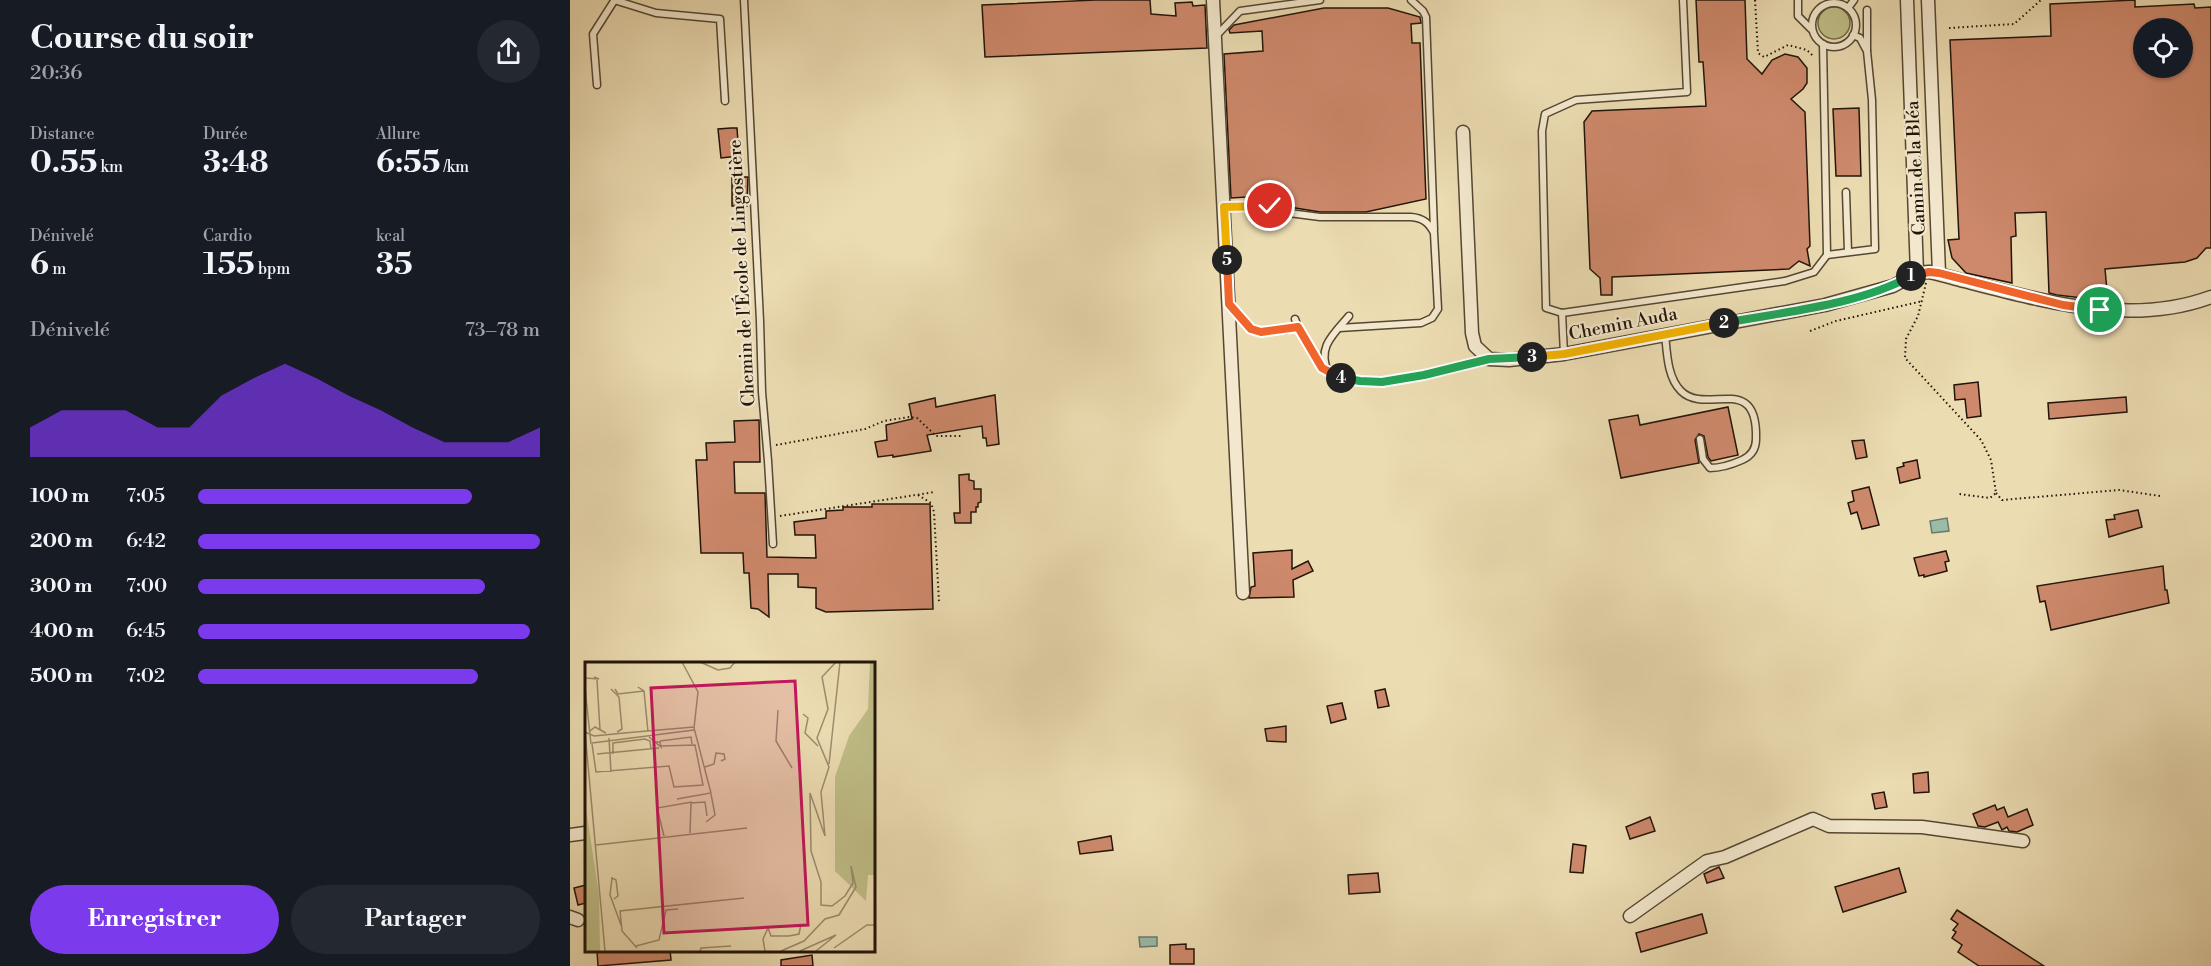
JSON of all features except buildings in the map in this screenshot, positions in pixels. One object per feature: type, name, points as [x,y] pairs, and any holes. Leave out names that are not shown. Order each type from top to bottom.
[{"type":"street","points":[[1214,0],[1243,593]]},
{"type":"street","name":"Camin de la Bléa","points":[[1906,0],[1928,273]]},
{"type":"street","name":"Camin de la Bléa","points":[[1928,0],[1928,273]]},
{"type":"street","points":[[1463,132],[1472,333],[1475,346],[1489,359]]},
{"type":"street","points":[[1928,273],[2063,305],[2100,310],[2168,308],[2211,297]]},
{"type":"street","name":"Chemin Auda","points":[[1489,359],[1509,360],[1564,354],[1825,304],[1893,286],[1928,273]]},
{"type":"street","points":[[1630,916],[1707,861],[1725,857],[1813,819],[1829,826],[1922,827],[2023,841]]},
{"type":"street","points":[[570,835],[585,833]]},
{"type":"lane","name":"Chemin de l'École de Lingostière","points":[[744,0],[762,392],[773,544]]},
{"type":"lane","points":[[1215,36],[1240,11],[1320,0]]},
{"type":"lane","points":[[1339,328],[1421,324],[1432,318],[1438,309],[1426,17],[1411,0]]},
{"type":"lane","points":[[1683,0],[1687,92],[1576,100],[1545,114],[1542,131],[1546,308],[1562,313],[1785,281],[1814,272],[1827,255],[1823,44]]},
{"type":"lane","points":[[1798,0],[1798,16],[1823,44],[1836,47],[1843,45],[1853,35],[1855,20],[1848,8],[1835,3],[1822,6],[1813,16],[1811,29]]},
{"type":"lane","points":[[1848,8],[1854,0]]},
{"type":"lane","points":[[597,85],[593,34],[614,1],[656,13],[720,19],[725,101]]},
{"type":"lane","points":[[1827,255],[1859,253],[1875,249],[1872,100],[1867,51],[1867,10]]},
{"type":"lane","points":[[1853,35],[1860,38],[1867,51]]},
{"type":"lane","points":[[1846,192],[1848,252]]},
{"type":"lane","points":[[1224,207],[1270,206],[1281,212],[1318,217],[1411,217],[1425,220],[1434,233]]},
{"type":"lane","points":[[1229,304],[1251,329],[1256,331],[1286,330],[1298,327]]},
{"type":"lane","points":[[1562,313],[1564,354]]},
{"type":"lane","points":[[1329,372],[1324,361],[1324,353],[1348,316]]},
{"type":"lane","points":[[1295,319],[1322,368],[1343,378],[1382,382],[1424,375],[1489,359]]},
{"type":"lane","points":[[1665,333],[1671,374],[1676,386],[1682,392],[1692,399],[1735,399],[1748,405],[1752,412],[1755,448],[1751,455],[1743,460],[1710,468],[1703,459],[1700,439]]},
{"type":"path","points":[[1755,0],[1758,53],[1764,57],[1788,45],[1807,50],[1816,60]]},
{"type":"path","points":[[1949,28],[2014,24],[2041,0]]},
{"type":"path","points":[[1928,273],[1923,301],[1906,339],[1905,358],[1981,440],[1991,460],[1996,493],[2002,500],[2119,490],[2160,496]]},
{"type":"path","points":[[1810,331],[1836,321],[1923,301]]},
{"type":"path","points":[[767,445],[780,445],[865,429],[884,421],[909,417],[917,418],[936,436],[962,436]]},
{"type":"path","points":[[771,517],[935,492]]},
{"type":"path","points":[[1959,494],[1990,498],[1996,493]]},
{"type":"path","points":[[918,495],[931,503],[934,512],[939,602]]},
{"type":"shaded area","points":[[1834,7],[1845,12],[1850,23],[1845,34],[1834,39],[1823,34],[1818,23],[1823,12]]},
{"type":"shaded area","points":[[1947,518],[1949,531],[1932,533],[1930,521]]},
{"type":"shaded area","points":[[1139,937],[1157,937],[1157,946],[1140,947]]},
{"type":"route","points":[[1270,206],[1224,207],[1229,304],[1251,329],[1256,331],[1286,330],[1298,327],[1322,368],[1343,378],[1360,381],[1382,382],[1402,379],[1489,359],[1509,360],[1564,354],[1825,304],[1893,286],[1917,273],[1939,273],[2063,305],[2100,310]]}]
